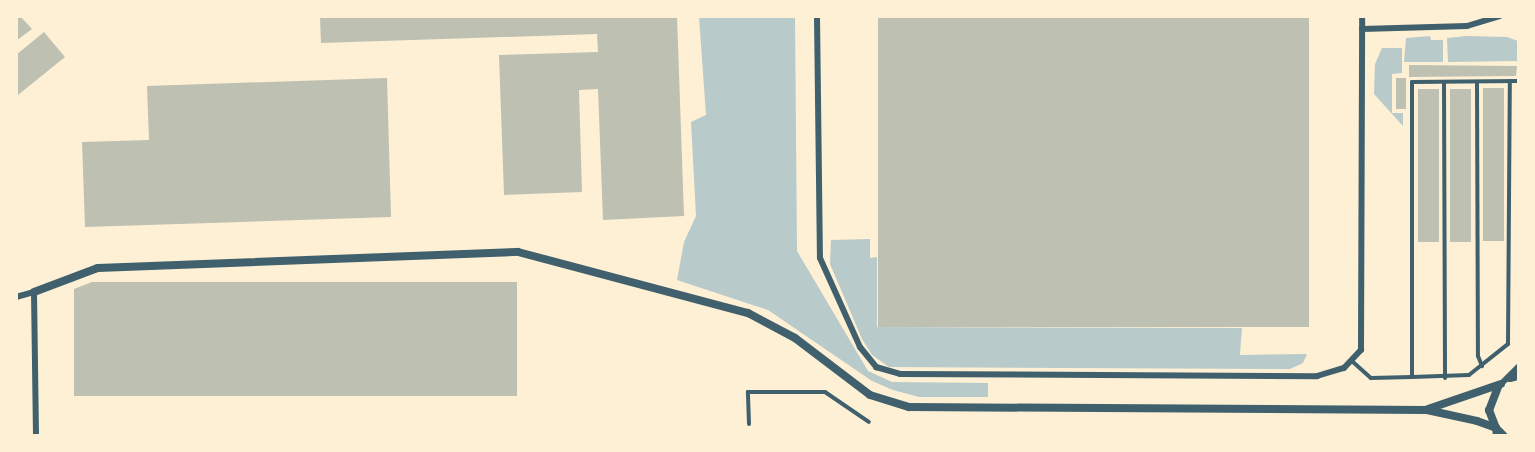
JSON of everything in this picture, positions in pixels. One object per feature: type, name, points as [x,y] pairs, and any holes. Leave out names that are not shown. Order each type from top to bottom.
[{"type":"street","points":[[817,16],[820,258],[860,347],[876,367],[900,375],[1317,376],[1353,362],[1361,350],[1362,16]]},
{"type":"street","points":[[1362,29],[1467,26],[1499,16]]},
{"type":"street","points":[[16,297],[98,268],[518,252],[748,313],[795,338],[870,395],[909,407],[1427,410],[1504,435]]},
{"type":"street","points":[[34,291],[36,435]]},
{"type":"street","points":[[1427,410],[1501,384],[1514,377],[1518,367]]},
{"type":"street","points":[[1497,432],[1489,410],[1501,384]]},
{"type":"lane","points":[[1353,362],[1371,378],[1445,378],[1469,375],[1503,351],[1510,336],[1510,81]]},
{"type":"lane","points":[[1413,377],[1412,82],[1518,81]]},
{"type":"lane","points":[[1444,82],[1445,378]]},
{"type":"lane","points":[[1477,82],[1478,356],[1482,366]]},
{"type":"lane","points":[[749,424],[748,392],[825,392],[869,422]]},
{"type":"shaded area","points":[[699,17],[795,17],[797,251],[868,371],[892,382],[988,383],[988,397],[919,397],[893,390],[872,381],[768,310],[677,280],[684,242],[696,216],[691,122],[706,115]]},
{"type":"shaded area","points":[[1430,36],[1431,40],[1443,40],[1443,62],[1404,62],[1406,38]]},
{"type":"shaded area","points":[[1507,37],[1518,41],[1518,61],[1448,62],[1447,38]]},
{"type":"shaded area","points":[[1382,48],[1402,48],[1402,73],[1392,74],[1392,113],[1403,113],[1403,126],[1374,94],[1375,64]]},
{"type":"shaded area","points":[[870,239],[870,258],[877,257],[877,327],[1242,328],[1240,355],[1307,354],[1303,363],[1290,369],[889,367],[872,355],[862,339],[830,264],[831,240]]},
{"type":"building","points":[[20,16],[32,29],[16,41],[16,19]]},
{"type":"building","points":[[320,16],[677,16],[684,216],[603,220],[598,89],[579,90],[582,192],[504,195],[499,55],[598,52],[597,34],[321,43]]},
{"type":"building","points":[[878,16],[1309,16],[1309,327],[878,327]]},
{"type":"building","points":[[44,32],[65,57],[18,95],[16,55]]},
{"type":"building","points":[[1409,65],[1517,66],[1516,76],[1409,77]]},
{"type":"building","points":[[387,78],[391,217],[85,227],[82,142],[149,140],[147,86]]},
{"type":"building","points":[[1396,78],[1406,78],[1406,109],[1396,109]]},
{"type":"building","points":[[1483,88],[1504,88],[1504,241],[1483,241]]},
{"type":"building","points":[[1418,89],[1439,89],[1439,242],[1418,242]]},
{"type":"building","points":[[1450,89],[1471,89],[1471,242],[1450,242]]},
{"type":"building","points":[[92,282],[517,282],[517,396],[74,396],[74,289]]}]
